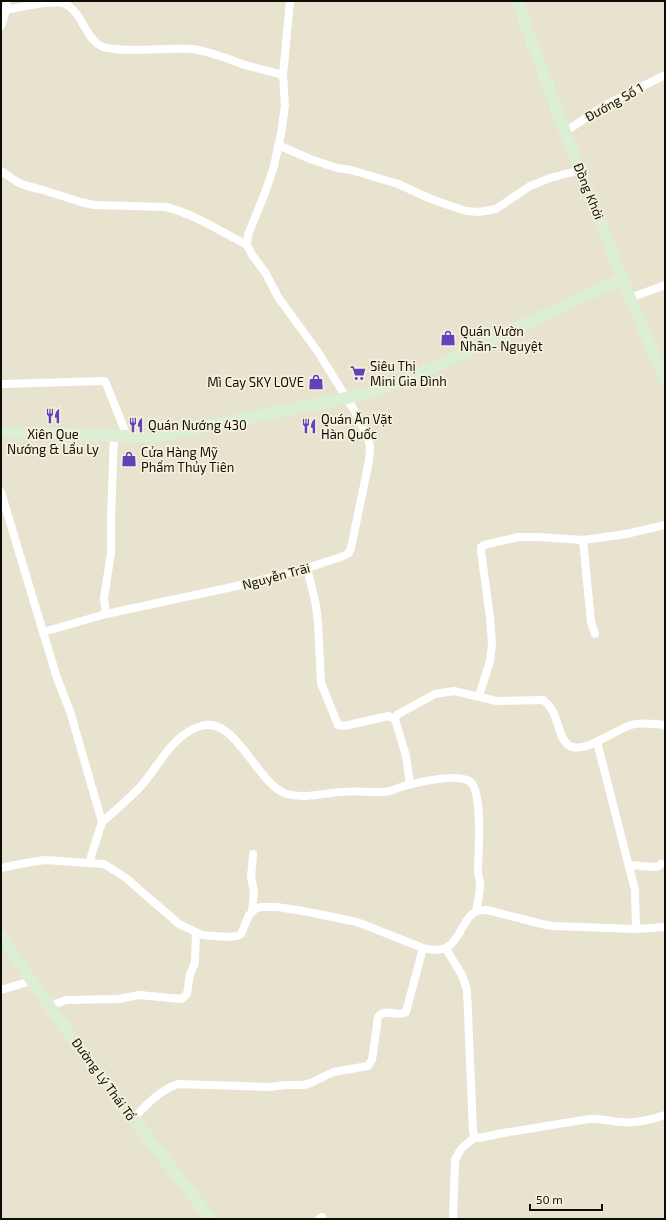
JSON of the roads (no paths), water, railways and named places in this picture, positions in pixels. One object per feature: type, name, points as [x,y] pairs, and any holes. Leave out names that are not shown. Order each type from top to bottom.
[{"type":"street","points":[[1,171],[27,186],[94,205],[166,207],[175,209],[190,215],[247,245],[248,235],[274,166],[283,126],[285,106],[283,75],[290,1]]},
{"type":"street","name":"Đồng Khởi","points":[[518,1],[566,132],[630,298],[665,380]]},
{"type":"street","points":[[1,26],[7,5],[49,2],[63,3],[71,8],[77,15],[93,40],[99,46],[107,48],[143,50],[178,48],[201,51],[283,75]]},
{"type":"street","name":"Đướng Số 1","points":[[566,132],[590,114],[612,101],[665,75]]},
{"type":"street","points":[[278,145],[310,159],[337,168],[351,170],[398,184],[431,199],[466,211],[480,212],[496,209],[530,186],[550,178],[581,170]]},
{"type":"street","name":"Nguyễn Trãi","points":[[43,632],[106,614],[246,584],[306,568],[349,553],[369,461],[370,448],[368,437],[318,352],[278,297],[265,272],[252,255],[247,245]]},
{"type":"street","points":[[1,432],[153,437],[373,392],[408,380],[623,278]]},
{"type":"street","points":[[630,298],[665,285]]},
{"type":"street","points":[[1,384],[105,381],[126,436]]},
{"type":"street","points":[[106,614],[104,598],[111,554],[114,436]]},
{"type":"street","points":[[1,492],[57,678],[70,711],[102,822]]},
{"type":"street","points":[[479,696],[490,661],[492,645],[481,547],[518,537],[583,540],[626,534],[665,525]]},
{"type":"street","points":[[583,540],[591,622],[595,634]]},
{"type":"street","points":[[306,568],[314,599],[318,623],[321,683],[338,725],[344,726],[388,716],[395,719]]},
{"type":"street","points":[[395,719],[397,715],[435,694],[454,691],[497,701],[543,700],[549,704],[553,710],[564,739],[567,744],[572,747],[583,747],[631,725],[665,725]]},
{"type":"street","points":[[395,719],[406,756],[410,784]]},
{"type":"street","points":[[89,863],[102,822],[143,784],[164,754],[178,740],[190,731],[201,726],[216,726],[227,732],[269,780],[281,791],[287,794],[303,796],[343,792],[384,792],[410,784],[438,779],[457,778],[466,779],[474,785],[479,819],[478,872],[480,883],[476,911],[466,922],[452,944],[446,949],[434,951],[357,922],[303,910],[267,906],[257,908],[252,912]]},
{"type":"street","points":[[596,742],[635,890],[636,929]]},
{"type":"street","points":[[1,868],[44,860],[104,864],[126,878],[179,924],[196,933],[209,936],[237,936],[243,932],[252,912],[254,892],[251,878],[253,854]]},
{"type":"street","points":[[629,865],[655,867],[659,866],[660,864]]},
{"type":"street","points":[[476,911],[487,910],[546,925],[636,929],[665,927]]},
{"type":"street","points":[[50,1006],[66,1000],[118,999],[139,995],[182,999],[187,994],[190,974],[194,963],[196,933]]},
{"type":"street","name":"Đường Lý Thái Tổ","points":[[1,936],[31,981],[133,1119],[210,1219]]},
{"type":"street","points":[[133,1119],[154,1098],[178,1084],[270,1088],[285,1085],[303,1085],[311,1083],[333,1072],[368,1066],[372,1060],[378,1017],[385,1012],[402,1014],[406,1012],[423,948]]},
{"type":"street","points":[[446,949],[462,975],[467,990],[473,1132],[475,1137]]},
{"type":"street","points":[[1,990],[31,981]]},
{"type":"street","points":[[453,1219],[455,1160],[461,1149],[475,1137],[479,1138],[503,1132],[598,1118],[631,1123],[665,1114]]},
{"type":"place","name":"Quán Vườn Nhãn- Nguyệt","points":[[448,338]]},
{"type":"place","name":"Siêu Thị Mini Gia Đình","points":[[358,373]]},
{"type":"place","name":"Mì Cay SKY LOVE","points":[[316,382]]},
{"type":"place","name":"Xiên Que Nướng & Lẩu Ly","points":[[53,416]]},
{"type":"place","name":"Quán Nướng 430","points":[[136,425]]},
{"type":"place","name":"Quán Ăn Vặt Hàn Quốc","points":[[309,426]]},
{"type":"place","name":"Cửa Hàng Mỹ Phẩm Thủy Tiên","points":[[129,459]]}]
